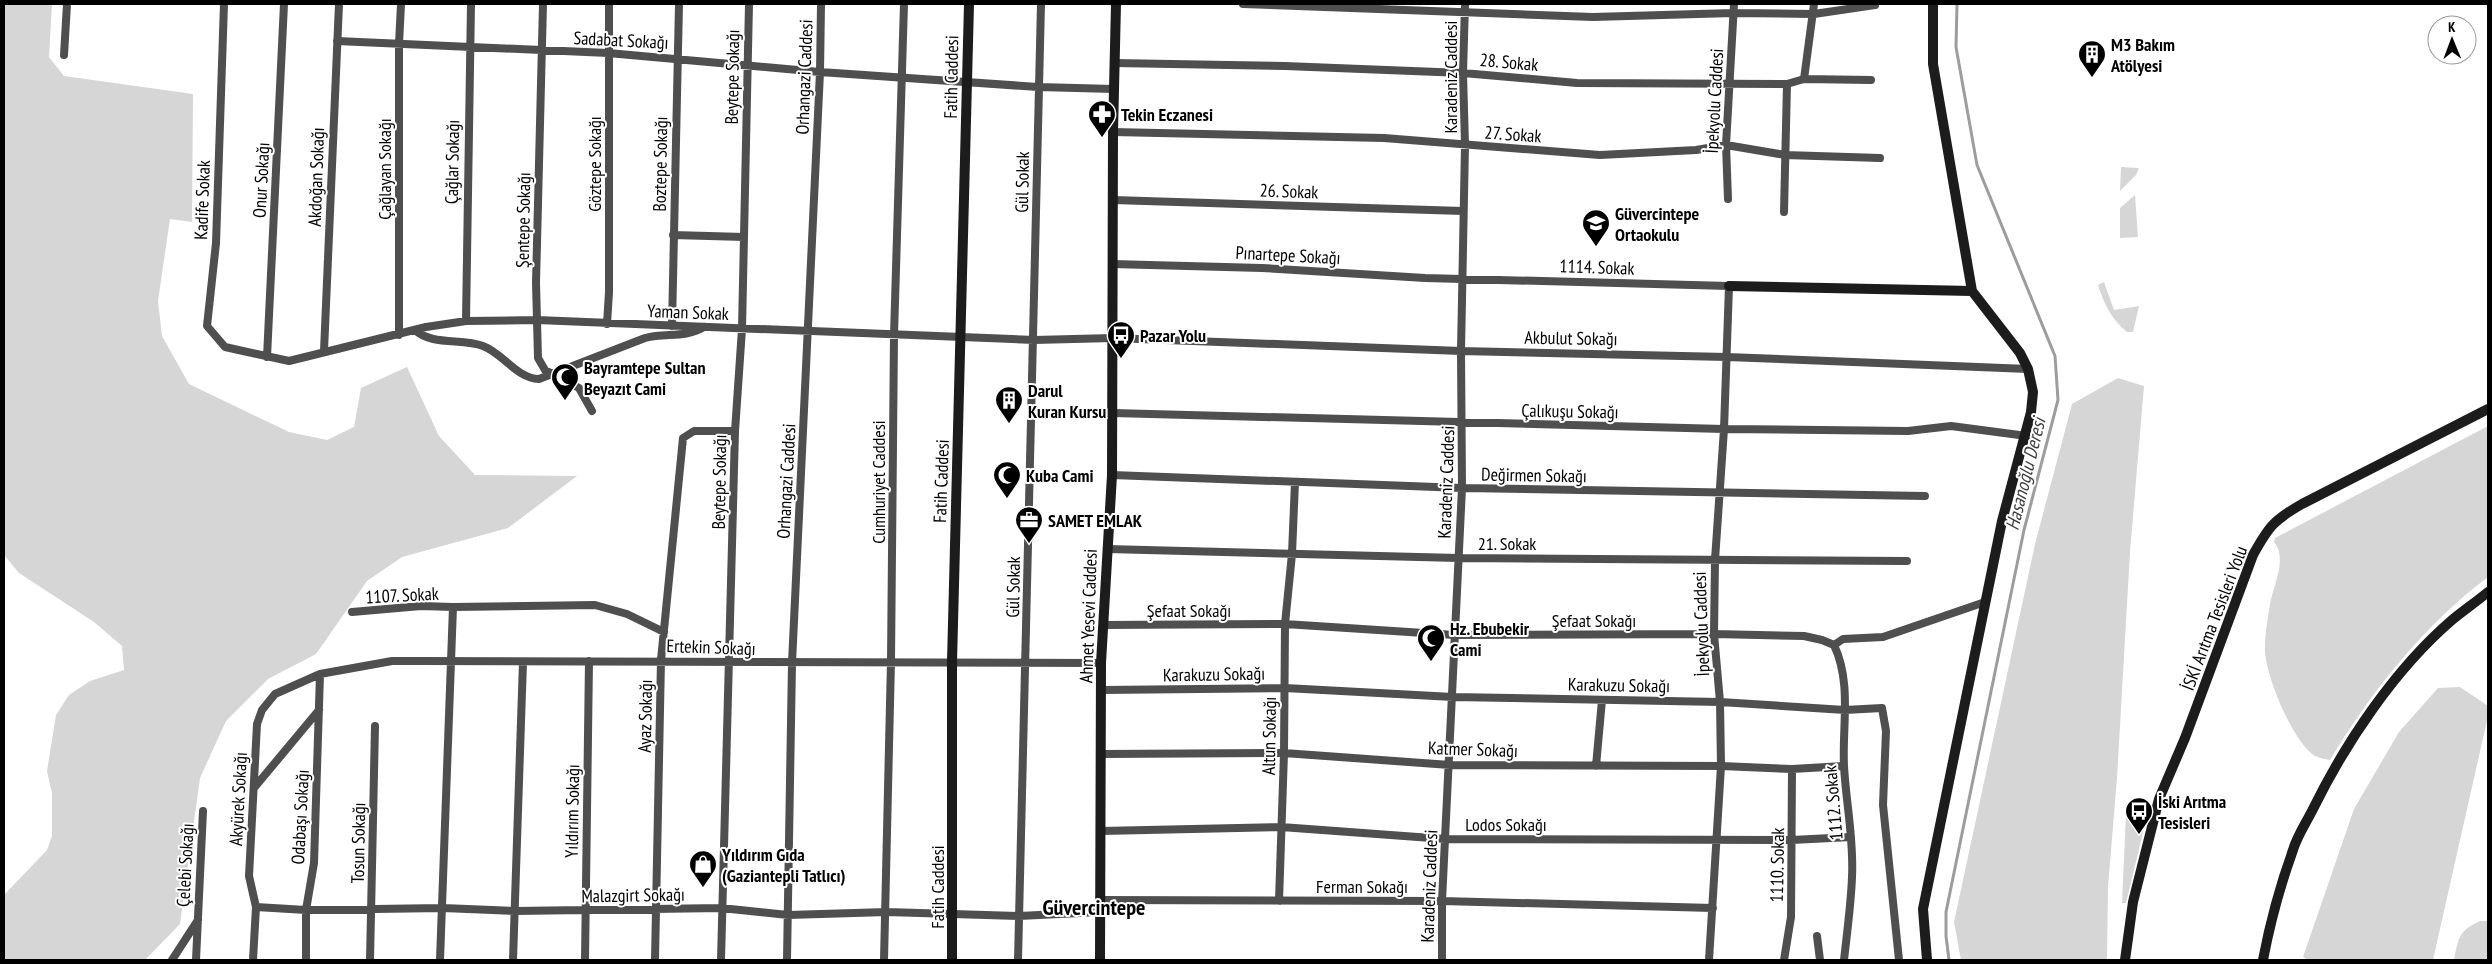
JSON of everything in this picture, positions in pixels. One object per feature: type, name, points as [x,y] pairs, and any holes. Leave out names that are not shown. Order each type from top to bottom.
[{"type":"street","points":[[64,55],[67,4]]},
{"type":"street","name":"Kadife Sokak","points":[[224,4],[216,243],[207,326],[225,347],[268,357]]},
{"type":"street","name":"Onur Sokağı","points":[[268,357],[284,4]]},
{"type":"street","name":"Akdoğan Sokağı","points":[[324,352],[339,4]]},
{"type":"street","name":"Çağlayan Sokağı","points":[[399,334],[399,44],[401,4]]},
{"type":"street","name":"Çağlar Sokağı","points":[[466,321],[468,46],[471,4]]},
{"type":"street","name":"Şentepe Sokağı","points":[[543,4],[537,320],[538,358],[545,370],[579,388],[592,411]]},
{"type":"street","name":"Göztepe Sokağı","points":[[607,324],[609,292],[609,4]]},
{"type":"street","name":"Boztepe Sokağı","points":[[672,326],[679,4]]},
{"type":"street","name":"Beytepe Sokağı","points":[[721,960],[735,431],[742,329],[749,4]]},
{"type":"street","name":"Orhangazi Caddesi","points":[[787,960],[792,663],[820,72],[821,4]]},
{"type":"street","name":"Cumhuriyet Caddesi","points":[[884,960],[887,912],[894,335],[904,4]]},
{"type":"street","name":"Fatih Caddesi","points":[[952,960],[954,915],[952,662],[962,336],[969,4]]},
{"type":"street","name":"Gül Sokak","points":[[1018,960],[1041,4]]},
{"type":"street","name":"Ahmet Yesevi Caddesi","points":[[1100,960],[1101,663],[1112,475],[1113,132],[1116,4]]},
{"type":"street","points":[[1243,4],[1465,8],[1593,17],[1733,13],[1814,14],[1875,5]]},
{"type":"street","name":"İpekyolu Caddesi","points":[[1728,199],[1726,145],[1734,4]]},
{"type":"street","points":[[1804,79],[1814,4]]},
{"type":"street","points":[[1927,960],[1923,909],[2002,521],[2027,436],[2033,392],[2028,369],[2020,353],[1972,291],[1933,64],[1933,4]]},
{"type":"street","name":"Karadeniz Caddesi","points":[[1442,960],[1442,901],[1462,488],[1461,351],[1465,145],[1463,73],[1465,8]]},
{"type":"street","name":"Sadabat Sokağı","points":[[337,41],[608,53],[820,72],[902,76],[1038,87],[1114,89]]},
{"type":"street","name":"28. Sokak","points":[[1114,63],[1285,66],[1463,73],[1577,83],[1731,82],[1787,84],[1804,79],[1872,80]]},
{"type":"street","points":[[1784,212],[1787,84]]},
{"type":"street","name":"27. Sokak","points":[[1113,132],[1384,138],[1600,155],[1696,150],[1726,145],[1785,155],[1880,158]]},
{"type":"street","name":"26. Sokak","points":[[1113,200],[1463,211]]},
{"type":"street","points":[[673,235],[744,237]]},
{"type":"street","name":"Pınartepe Sokağı","points":[[1112,264],[1262,268],[1425,278],[1463,278]]},
{"type":"street","name":"1114. Sokak","points":[[1463,278],[1729,286]]},
{"type":"street","points":[[1729,286],[1972,291]]},
{"type":"street","name":"İpekyolu Caddesi","points":[[1709,960],[1721,766],[1720,702],[1714,634],[1715,560],[1721,493],[1729,286]]},
{"type":"street","name":"Yaman Sokak","points":[[268,357],[288,361],[415,330],[466,321],[537,320],[1034,340],[1113,338]]},
{"type":"street","points":[[415,330],[420,336],[432,339],[472,343],[489,348],[529,377],[539,379],[644,338],[656,335],[692,334],[705,327]]},
{"type":"street","name":"Akbulut Sokağı","points":[[1113,338],[1461,351],[1727,357],[2028,369]]},
{"type":"street","name":"İSKİ Arıtma Tesisleri Yolu","points":[[2125,960],[2133,902],[2159,799],[2185,738],[2253,555],[2263,538],[2276,519],[2302,504],[2488,409]]},
{"type":"street","name":"Çalıkuşu Sokağı","points":[[1113,413],[1724,429],[1908,431],[1951,426],[2027,436]]},
{"type":"street","name":"Ayaz Sokağı","points":[[654,960],[661,660],[683,438],[694,431],[735,431]]},
{"type":"street","name":"Değirmen Sokağı","points":[[1112,475],[1462,488],[1925,496]]},
{"type":"street","name":"Altun Sokağı","points":[[1278,900],[1284,754],[1285,624],[1292,554],[1295,482]]},
{"type":"street","name":"21. Sokak","points":[[1107,549],[1458,558],[1907,561]]},
{"type":"street","points":[[2263,960],[2276,901],[2293,849],[2322,791],[2349,745],[2382,697],[2417,656],[2451,621],[2488,592]]},
{"type":"street","points":[[1834,646],[1843,639],[1883,637],[1985,602]]},
{"type":"street","name":"1107. Sokak","points":[[352,612],[422,606],[595,605],[627,614],[664,632]]},
{"type":"street","points":[[440,960],[454,607]]},
{"type":"street","name":"Şefaat Sokağı","points":[[1103,625],[1285,624],[1455,635],[1714,634],[1804,636],[1822,640],[1834,646]]},
{"type":"street","name":"1112. Sokak","points":[[1834,646],[1840,657],[1845,710],[1844,766],[1851,837],[1852,876],[1844,960]]},
{"type":"street","name":"Ertekin Sokağı","points":[[320,674],[392,661],[661,660],[792,663],[1026,661],[1101,663]]},
{"type":"street","name":"Yıldırım Sokağı","points":[[585,960],[589,661]]},
{"type":"street","points":[[513,960],[523,662]]},
{"type":"street","name":"Odabaşı Sokağı","points":[[306,960],[306,910],[314,863],[320,674]]},
{"type":"street","name":"Akyürek Sokağı","points":[[254,960],[256,907],[249,876],[257,724],[262,710],[275,694],[320,674]]},
{"type":"street","name":"Karakuzu Sokağı","points":[[1102,690],[1285,688],[1453,697],[1720,702],[1845,710],[1882,708],[1886,731],[1883,805],[1899,960]]},
{"type":"street","points":[[1596,766],[1602,700]]},
{"type":"street","points":[[254,788],[319,710]]},
{"type":"street","name":"Tosun Sokağı","points":[[370,960],[375,726]]},
{"type":"street","name":"Katmer Sokağı","points":[[1102,754],[1284,754],[1450,765],[1721,766],[1792,769],[1844,766]]},
{"type":"street","name":"1110. Sokak","points":[[1784,960],[1791,917],[1792,769]]},
{"type":"street","name":"Çelebi Sokağı","points":[[196,960],[203,811]]},
{"type":"street","name":"Lodos Sokağı","points":[[1101,831],[1280,827],[1445,839],[1792,840],[1851,837]]},
{"type":"street","name":"Ferman Sokağı","points":[[1100,900],[1442,901],[1713,908]]},
{"type":"street","name":"Malazgirt Sokağı","points":[[256,907],[306,910],[443,908],[515,911],[721,908],[788,915],[887,912],[1018,916],[1100,912]]},
{"type":"street","name":"Çelebi Sokağı","points":[[172,960],[198,920]]},
{"type":"street","points":[[1817,936],[1820,960]]},
{"type":"shaded area","points":[[4,4],[52,4],[49,57],[64,76],[193,94],[192,222],[170,219],[158,301],[162,336],[189,384],[289,432],[327,440],[354,427],[361,388],[407,367],[439,436],[475,475],[577,476],[508,528],[402,557],[367,581],[316,654],[268,679],[226,721],[200,778],[180,924],[145,960],[4,960],[4,895],[47,850],[52,836],[52,793],[47,771],[56,715],[69,695],[90,681],[124,670],[122,646],[94,622],[19,573],[4,555]]},
{"type":"shaded area","points":[[2121,167],[2139,168],[2136,175],[2120,191]]},
{"type":"shaded area","points":[[2135,195],[2138,237],[2120,238],[2120,208]]},
{"type":"shaded area","points":[[2104,282],[2114,310],[2139,306],[2133,332],[2127,332],[2109,311],[2098,285]]},
{"type":"shaded area","points":[[2118,378],[2144,386],[2130,552],[2117,778],[2108,887],[2107,960],[1961,960],[1954,922],[2035,544],[2072,404]]},
{"type":"shaded area","points":[[2488,426],[2488,577],[2442,616],[2400,661],[2363,709],[2330,760],[2315,756],[2306,749],[2281,706],[2269,672],[2266,657],[2265,641],[2270,604],[2280,564],[2280,556],[2274,542],[2275,538]]},
{"type":"shaded area","points":[[2460,687],[2488,706],[2488,716],[2433,960],[2308,960],[2303,957],[2354,809],[2399,732],[2438,688]]},
{"type":"shaded area","points":[[2126,814],[2147,816],[2126,903],[2122,903]]},
{"type":"shaded area","points":[[2480,921],[2488,921],[2488,960],[2454,960],[2461,936],[2473,924]]},
{"type":"waterway","name":"Hasanoğlu Deresi","points":[[1949,960],[1946,912],[2024,530],[2058,400],[2055,356],[1977,165],[1956,47],[1957,4]]},
{"type":"place","name":"M3 Bakım Atölyesi","points":[[2092,78]]},
{"type":"place","name":"Tekin Eczanesi","points":[[1102,138]]},
{"type":"place","name":"Güvercintepe Ortaokulu","points":[[1596,247]]},
{"type":"place","name":"Pazar Yolu","points":[[1121,359]]},
{"type":"place","name":"Bayramtepe Sultan Beyazıt Cami","points":[[565,401]]},
{"type":"place","name":"Darul Kuran Kursu","points":[[1009,424]]},
{"type":"place","name":"Kuba Cami","points":[[1007,499]]},
{"type":"place","name":"SAMET EMLAK","points":[[1029,544]]},
{"type":"place","name":"Hz. Ebubekir Cami","points":[[1431,662]]},
{"type":"place","name":"İski Arıtma Tesisleri","points":[[2139,835]]},
{"type":"place","name":"Yıldırım Gıda (Gaziantepli Tatlıcı)","points":[[703,888]]},
{"type":"district","name":"Güvercintepe","points":[[1094,907]]}]
